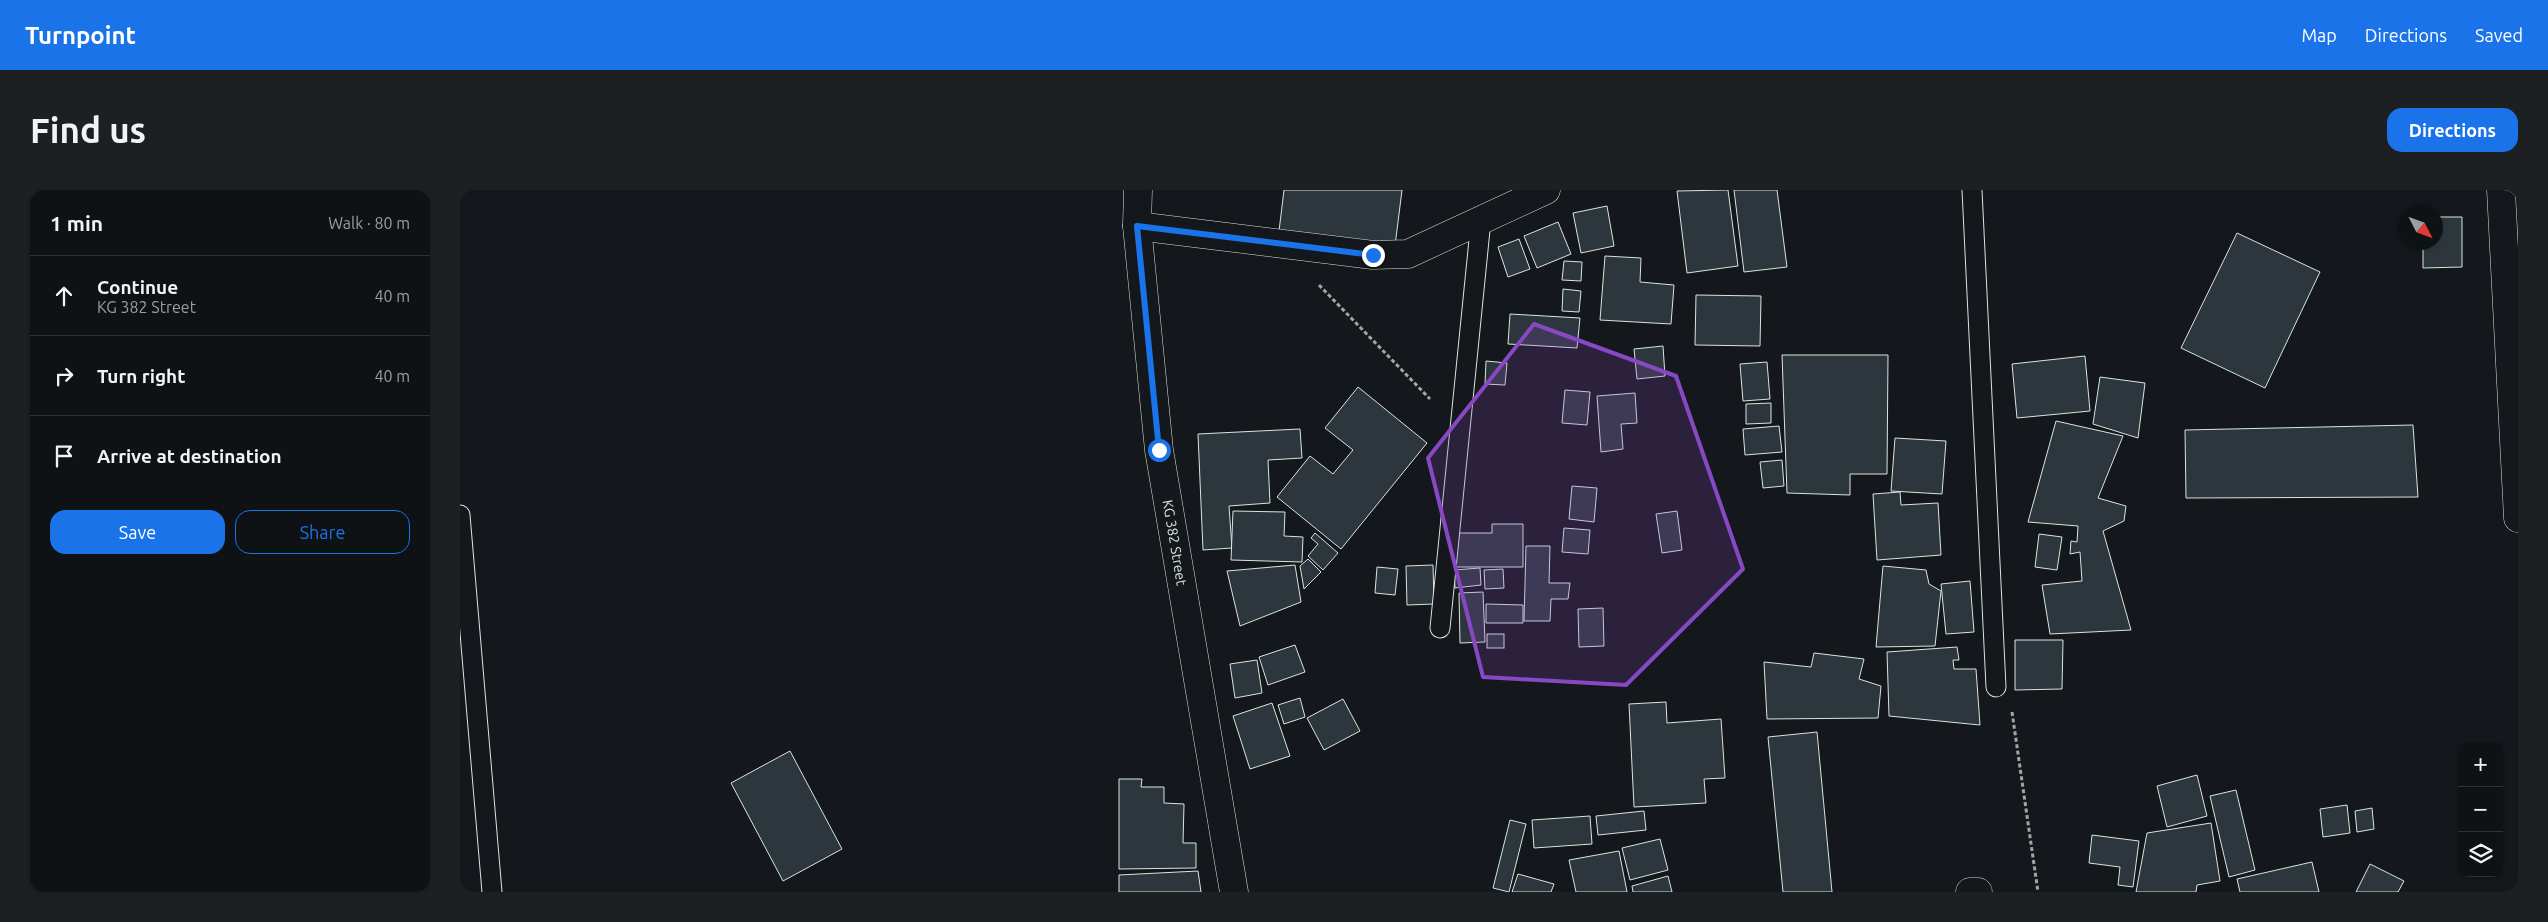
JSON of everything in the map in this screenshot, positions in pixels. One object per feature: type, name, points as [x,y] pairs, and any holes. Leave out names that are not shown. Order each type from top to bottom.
[{"type":"street","name":"KG 382 Street","points":[[1138,190],[1137,226],[1159,450],[1234,892]]},
{"type":"street","points":[[1137,226],[1373,255],[1408,254],[1546,190]]},
{"type":"street","points":[[2501,190],[2518,518]]},
{"type":"street","points":[[1970,892],[1978,892]]},
{"type":"lane","points":[[1972,190],[1996,687]]},
{"type":"lane","points":[[1440,628],[1481,220]]},
{"type":"lane","points":[[460,515],[492,892]]},
{"type":"path","points":[[1279,244],[1460,430]]},
{"type":"path","points":[[2011,704],[2038,892]]},
{"type":"highlighted area","points":[[1534,324],[1676,376],[1743,569],[1626,685],[1483,677],[1428,458]]},
{"type":"building","points":[[1284,190],[1402,190],[1395,246],[1279,231]]},
{"type":"building","points":[[1728,190],[1738,266],[1687,273],[1677,191]]},
{"type":"building","points":[[1734,190],[1777,190],[1787,267],[1744,272]]},
{"type":"building","points":[[1607,206],[1614,246],[1581,253],[1573,213]]},
{"type":"building","points":[[2443,217],[2462,217],[2462,267],[2423,268],[2423,250],[2443,250]]},
{"type":"building","points":[[1558,222],[1571,254],[1537,268],[1524,236]]},
{"type":"building","points":[[2237,233],[2320,272],[2265,388],[2181,348]]},
{"type":"building","points":[[1519,239],[1530,269],[1508,277],[1498,247]]},
{"type":"building","points":[[1605,256],[1641,258],[1640,282],[1674,285],[1671,324],[1600,320]]},
{"type":"building","points":[[1564,261],[1582,262],[1581,281],[1562,280]]},
{"type":"building","points":[[1563,289],[1581,291],[1579,312],[1562,311]]},
{"type":"building","points":[[1696,295],[1761,296],[1760,346],[1695,345]]},
{"type":"building","points":[[1510,314],[1580,318],[1577,348],[1508,344]]},
{"type":"building","points":[[1663,346],[1665,376],[1637,379],[1634,349]]},
{"type":"building","points":[[1782,355],[1888,355],[1887,474],[1850,474],[1850,495],[1787,493]]},
{"type":"building","points":[[2085,356],[2090,411],[2017,418],[2012,364]]},
{"type":"building","points":[[1486,361],[1507,363],[1505,385],[1485,384]]},
{"type":"building","points":[[1767,362],[1770,399],[1743,401],[1740,364]]},
{"type":"building","points":[[2100,377],[2145,383],[2138,438],[2093,424]]},
{"type":"building","points":[[1358,387],[1427,443],[1341,549],[1277,497],[1310,456],[1333,474],[1353,450],[1325,428]]},
{"type":"building","points":[[1565,390],[1590,392],[1587,425],[1562,423]]},
{"type":"building","points":[[1635,393],[1637,423],[1621,424],[1623,449],[1601,452],[1597,396]]},
{"type":"building","points":[[1771,403],[1771,423],[1746,424],[1746,404]]},
{"type":"building","points":[[2056,421],[2123,436],[2098,498],[2126,506],[2124,521],[2103,531],[2131,630],[2050,634],[2042,585],[2082,581],[2080,552],[2070,554],[2071,541],[2077,542],[2078,526],[2028,522]]},
{"type":"building","points":[[2413,425],[2418,497],[2186,498],[2185,430]]},
{"type":"building","points":[[1779,426],[1782,452],[1745,455],[1743,429]]},
{"type":"building","points":[[1300,429],[1302,458],[1268,460],[1270,503],[1229,506],[1232,548],[1203,550],[1198,434]]},
{"type":"building","points":[[1895,438],[1946,441],[1942,494],[1891,491]]},
{"type":"building","points":[[1782,460],[1784,486],[1763,488],[1760,462]]},
{"type":"building","points":[[1572,486],[1597,488],[1594,522],[1569,519]]},
{"type":"building","points":[[1900,492],[1901,505],[1938,503],[1941,555],[1877,560],[1873,494]]},
{"type":"building","points":[[1233,511],[1285,512],[1284,536],[1303,537],[1302,562],[1231,560]]},
{"type":"building","points":[[1677,511],[1682,550],[1662,553],[1656,514]]},
{"type":"building","points":[[1492,524],[1523,524],[1523,567],[1454,567],[1454,533],[1492,533]]},
{"type":"building","points":[[1564,528],[1590,530],[1588,554],[1562,552]]},
{"type":"building","points":[[1315,533],[1338,553],[1323,570],[1308,556],[1318,544],[1311,538]]},
{"type":"building","points":[[2039,534],[2062,537],[2057,570],[2035,567]]},
{"type":"building","points":[[1526,546],[1550,546],[1549,583],[1570,583],[1568,599],[1551,599],[1550,621],[1524,621]]},
{"type":"building","points":[[1308,559],[1321,572],[1304,589],[1300,566]]},
{"type":"building","points":[[1295,565],[1301,602],[1240,626],[1227,571]]},
{"type":"building","points":[[1433,565],[1434,604],[1407,605],[1406,566]]},
{"type":"building","points":[[1883,566],[1926,570],[1929,584],[1941,591],[1935,646],[1876,647]]},
{"type":"building","points":[[1377,567],[1398,569],[1395,595],[1375,593]]},
{"type":"building","points":[[1480,568],[1481,585],[1455,588],[1454,570]]},
{"type":"building","points":[[1503,569],[1504,588],[1485,589],[1484,570]]},
{"type":"building","points":[[1970,581],[1974,632],[1946,634],[1941,584]]},
{"type":"building","points":[[1483,592],[1485,642],[1460,643],[1459,593]]},
{"type":"building","points":[[1486,604],[1523,605],[1523,623],[1486,623]]},
{"type":"building","points":[[1603,608],[1604,646],[1579,647],[1578,609]]},
{"type":"building","points":[[1487,634],[1504,634],[1504,648],[1487,648]]},
{"type":"building","points":[[2015,640],[2063,640],[2062,689],[2015,690]]},
{"type":"building","points":[[1295,645],[1305,672],[1268,685],[1259,657]]},
{"type":"building","points":[[1957,647],[1959,660],[1953,660],[1954,669],[1976,669],[1980,725],[1889,716],[1887,652]]},
{"type":"building","points":[[1814,653],[1864,659],[1859,679],[1881,686],[1878,718],[1767,719],[1764,662],[1811,667]]},
{"type":"building","points":[[1257,660],[1262,693],[1235,698],[1230,664]]},
{"type":"building","points":[[1300,698],[1305,717],[1284,724],[1278,705]]},
{"type":"building","points":[[1343,699],[1360,731],[1324,750],[1307,718]]},
{"type":"building","points":[[1666,702],[1667,723],[1721,719],[1725,778],[1704,779],[1706,803],[1634,807],[1629,704]]},
{"type":"building","points":[[1272,703],[1290,756],[1250,769],[1233,716]]},
{"type":"building","points":[[1817,732],[1832,892],[1783,892],[1768,737]]},
{"type":"building","points":[[790,751],[842,849],[783,881],[731,783]]},
{"type":"building","points":[[2197,775],[2207,816],[2167,827],[2157,786]]},
{"type":"building","points":[[1119,779],[1142,779],[1141,787],[1164,787],[1164,803],[1184,804],[1183,843],[1196,843],[1196,868],[1119,869]]},
{"type":"building","points":[[2236,790],[2255,870],[2229,877],[2210,796]]},
{"type":"building","points":[[2347,805],[2350,833],[2323,837],[2320,809]]},
{"type":"building","points":[[2372,808],[2374,829],[2357,832],[2355,811]]},
{"type":"building","points":[[1644,811],[1646,830],[1598,835],[1596,816]]},
{"type":"building","points":[[1590,816],[1592,844],[1534,848],[1532,820]]},
{"type":"building","points":[[1510,820],[1526,824],[1509,892],[1493,888]]},
{"type":"building","points":[[2211,823],[2220,881],[2197,885],[2196,892],[2136,892],[2147,833]]},
{"type":"building","points":[[2092,835],[2139,841],[2133,887],[2118,885],[2120,867],[2089,863]]},
{"type":"building","points":[[1660,839],[1668,870],[1630,880],[1622,848]]},
{"type":"building","points":[[1619,851],[1627,892],[1576,892],[1569,860]]},
{"type":"building","points":[[2312,862],[2319,892],[2240,892],[2237,879]]},
{"type":"building","points":[[2370,864],[2404,881],[2398,892],[2356,892]]},
{"type":"building","points":[[1198,871],[1201,892],[1119,892],[1119,875]]},
{"type":"building","points":[[1518,874],[1554,884],[1551,892],[1512,892]]},
{"type":"building","points":[[1668,876],[1672,892],[1633,892],[1632,886]]},
{"type":"route","points":[[1159,450],[1137,226],[1373,255]]}]
